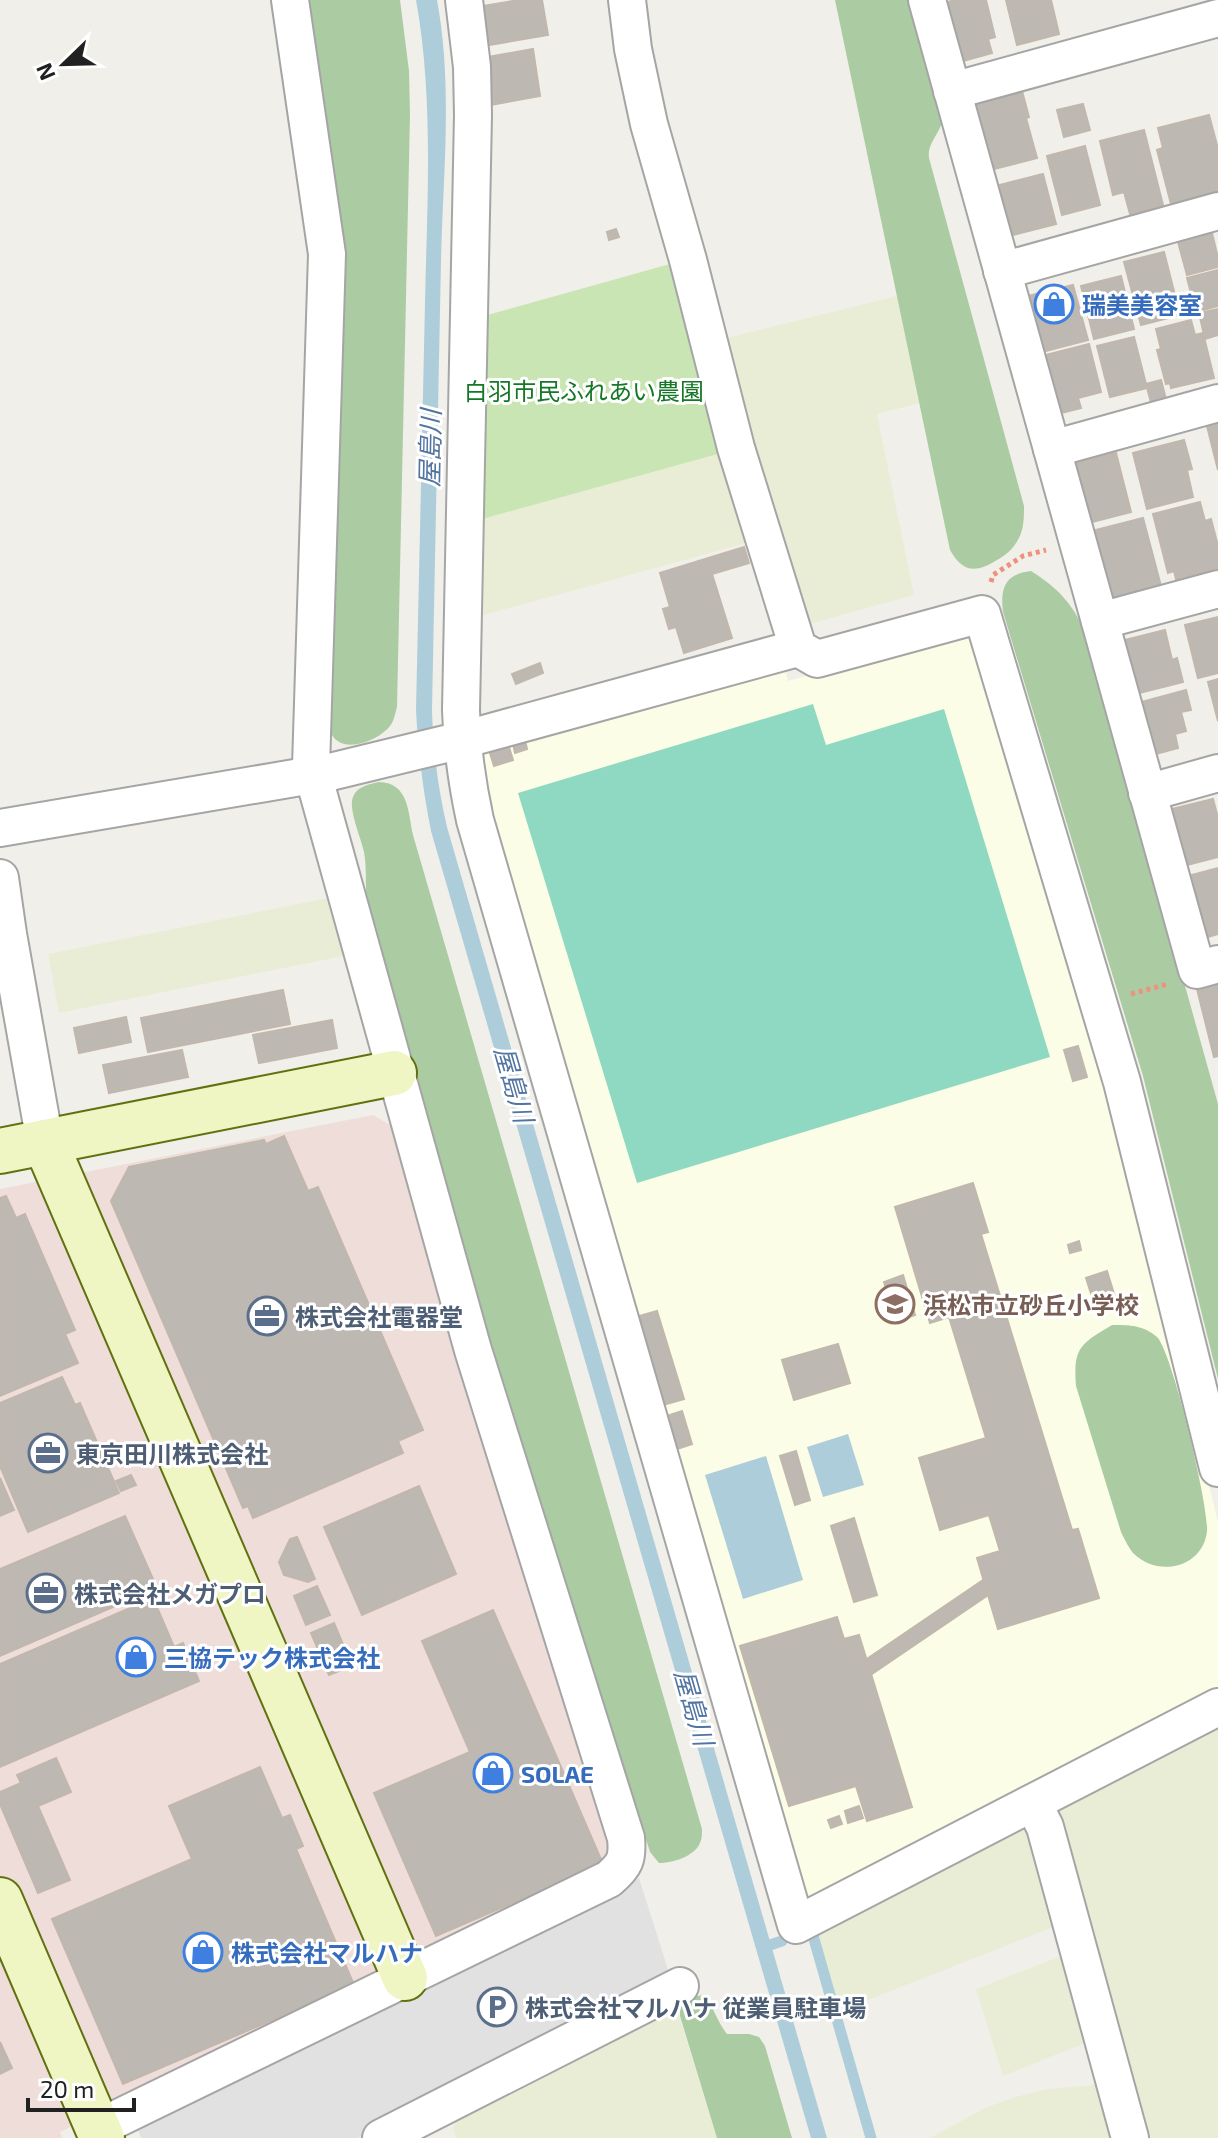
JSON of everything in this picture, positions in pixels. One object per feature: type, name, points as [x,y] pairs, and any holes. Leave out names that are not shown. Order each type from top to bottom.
[{"type":"street","points":[[0,1900],[100,2133],[405,1978],[609,1879],[621,1868],[628,1854],[626,1838],[487,1399],[311,767],[327,254],[290,0]]},
{"type":"street","points":[[464,0],[472,67],[473,115],[455,742],[796,1925],[1218,1707]]},
{"type":"street","points":[[627,0],[633,49],[649,124],[736,448],[798,648],[817,659],[982,614],[1122,1082],[1218,1468]]},
{"type":"street","points":[[927,0],[1197,970],[1218,964]]},
{"type":"street","points":[[952,91],[1218,18]]},
{"type":"street","points":[[1002,271],[1218,211]]},
{"type":"street","points":[[1052,449],[1218,403]]},
{"type":"street","points":[[1100,621],[1218,589]]},
{"type":"street","points":[[0,828],[313,775],[455,742],[798,648]]},
{"type":"street","points":[[1147,793],[1218,773]]},
{"type":"street","points":[[0,878],[45,1142],[405,1978]]},
{"type":"street","points":[[0,1151],[394,1073]]},
{"type":"street","points":[[1033,1803],[1045,1827],[1130,2138]]},
{"type":"street","points":[[381,2138],[439,2125],[680,1986]]},
{"type":"path","points":[[982,614],[993,575],[1023,556],[1078,541]]},
{"type":"path","points":[[1099,1003],[1181,980]]},
{"type":"shaded area","points":[[897,296],[920,403],[877,414],[914,595],[809,624],[754,443],[727,338]]},
{"type":"shaded area","points":[[718,454],[746,543],[473,618],[475,521]]},
{"type":"shaded area","name":"浜松市立砂丘小学校","points":[[973,630],[1110,1086],[1218,1522],[1218,1692],[802,1908],[473,748],[783,663],[788,681]]},
{"type":"shaded area","points":[[333,897],[349,955],[59,1013],[48,954]]},
{"type":"shaded area","points":[[373,1115],[397,1129],[614,1852],[602,1867],[60,2132],[62,2138],[0,2138],[0,1189]]},
{"type":"shaded area","points":[[1218,1728],[1218,2138],[1141,2138],[1053,1813]]},
{"type":"shaded area","points":[[1033,1824],[1061,1924],[840,2011],[818,1935]]},
{"type":"shaded area","name":"株式会社マルハナ 従業員駐車場","points":[[639,1878],[671,1979],[358,2138],[141,2138],[136,2125]]},
{"type":"shaded area","points":[[1069,1953],[1093,2040],[1003,2076],[976,1989]]},
{"type":"shaded area","points":[[676,2006],[717,2138],[456,2138],[453,2128],[458,2117]]},
{"type":"shaded area","points":[[1105,2084],[1119,2138],[930,2138],[985,2108],[1015,2097],[1047,2089]]},
{"type":"green space","points":[[306,0],[400,0],[409,71],[397,707],[385,731],[353,745],[337,741],[330,732],[328,722]]},
{"type":"green space","points":[[835,0],[910,0],[943,115],[930,147],[929,158],[1024,506],[1022,530],[1014,546],[1002,557],[976,569],[965,567],[950,550]]},
{"type":"green space","name":"白羽市民ふれあい農園","points":[[670,264],[718,454],[475,521],[480,317]]},
{"type":"green space","points":[[1031,571],[1066,600],[1088,638],[1218,1104],[1218,1379],[1143,1076],[1003,612],[1002,596],[1006,584],[1015,575]]},
{"type":"green space","points":[[813,704],[826,745],[944,709],[1050,1057],[637,1183],[518,793]]},
{"type":"green space","points":[[379,782],[396,787],[408,808],[413,835],[702,1829],[697,1848],[676,1860],[659,1863],[650,1852],[505,1394],[367,902],[364,852],[352,802],[361,788]]},
{"type":"green space","points":[[1112,1325],[1136,1326],[1157,1337],[1164,1348],[1180,1398],[1202,1493],[1207,1531],[1204,1544],[1197,1554],[1178,1565],[1166,1567],[1143,1561],[1128,1545],[1121,1532],[1076,1386],[1076,1363],[1081,1348]]},
{"type":"green space","points":[[704,1995],[727,2034],[759,2037],[765,2046],[792,2138],[717,2138],[680,2016],[680,2007],[694,1997]]},
{"type":"water","name":"屋島川","points":[[416,0],[437,0],[445,65],[432,710],[441,798],[827,2138],[811,2138],[431,831],[421,771],[416,710],[428,151],[422,37]]},
{"type":"water","points":[[848,1434],[864,1485],[823,1497],[807,1447]]},
{"type":"water","points":[[766,1456],[803,1580],[743,1599],[705,1475]]},
{"type":"building","points":[[519,0],[542,0],[548,35],[483,46],[477,7]]},
{"type":"building","points":[[986,0],[995,37],[988,39],[992,53],[963,61],[948,2]]},
{"type":"building","points":[[1006,0],[1051,0],[1059,34],[1017,45]]},
{"type":"building","points":[[533,49],[540,96],[490,105],[482,58]]},
{"type":"building","points":[[1022,91],[1037,158],[990,170],[973,103]]},
{"type":"building","points":[[1083,104],[1090,130],[1064,137],[1057,110]]},
{"type":"building","points":[[1209,115],[1218,149],[1218,191],[1171,204],[1157,150],[1163,148],[1158,128]]},
{"type":"building","points":[[1144,130],[1163,205],[1130,214],[1124,192],[1113,195],[1100,141]]},
{"type":"building","points":[[1085,146],[1100,205],[1062,215],[1047,156]]},
{"type":"building","points":[[1043,174],[1056,224],[1013,235],[1000,185]]},
{"type":"building","points":[[616,229],[619,237],[609,240],[607,232]]},
{"type":"building","points":[[1212,233],[1218,267],[1187,275],[1178,242]]},
{"type":"building","points":[[1164,252],[1180,315],[1141,325],[1124,262]]},
{"type":"building","points":[[1218,270],[1218,306],[1196,312],[1187,278]]},
{"type":"building","points":[[1121,276],[1134,329],[1094,339],[1081,286]]},
{"type":"building","points":[[1073,285],[1088,340],[1042,352],[1028,296]]},
{"type":"building","points":[[1218,309],[1218,335],[1205,339],[1199,313]]},
{"type":"building","points":[[1191,320],[1195,335],[1203,333],[1214,378],[1171,388],[1170,383],[1166,384],[1157,350],[1161,349],[1156,329]]},
{"type":"building","points":[[1134,337],[1147,388],[1110,397],[1097,346]]},
{"type":"building","points":[[1089,344],[1101,392],[1078,398],[1081,408],[1057,414],[1042,356]]},
{"type":"building","points":[[1161,380],[1167,403],[1152,406],[1146,384]]},
{"type":"building","points":[[1218,423],[1218,470],[1207,426]]},
{"type":"building","points":[[1184,440],[1192,469],[1187,470],[1193,497],[1147,509],[1133,453]]},
{"type":"building","points":[[1116,453],[1131,512],[1088,523],[1073,464]]},
{"type":"building","points":[[1200,502],[1205,521],[1211,519],[1218,546],[1218,568],[1176,579],[1174,571],[1168,573],[1153,514]]},
{"type":"building","points":[[1143,518],[1161,586],[1110,599],[1092,531]]},
{"type":"building","points":[[744,547],[749,563],[712,574],[732,638],[684,653],[676,627],[669,629],[663,609],[670,607],[660,573]]},
{"type":"building","points":[[1218,617],[1218,673],[1198,678],[1185,625]]},
{"type":"building","points":[[1165,630],[1172,660],[1177,658],[1183,682],[1135,694],[1121,641]]},
{"type":"building","points":[[540,663],[543,673],[516,684],[512,674]]},
{"type":"building","points":[[1218,679],[1218,721],[1208,682]]},
{"type":"building","points":[[1186,690],[1191,710],[1181,712],[1186,731],[1175,734],[1178,748],[1152,755],[1138,703]]},
{"type":"building","points":[[525,740],[527,749],[515,753],[513,744]]},
{"type":"building","points":[[508,744],[513,760],[494,766],[489,750]]},
{"type":"building","points":[[1213,799],[1218,818],[1218,857],[1187,865],[1172,809]]},
{"type":"building","points":[[1218,868],[1218,934],[1208,937],[1192,875]]},
{"type":"building","points":[[1218,984],[1218,1056],[1214,1057],[1197,989]]},
{"type":"building","points":[[283,990],[290,1024],[148,1052],[141,1018]]},
{"type":"building","points":[[126,1017],[131,1042],[79,1053],[74,1028]]},
{"type":"building","points":[[332,1020],[337,1048],[259,1063],[253,1035]]},
{"type":"building","points":[[1078,1046],[1087,1077],[1073,1081],[1064,1050]]},
{"type":"building","points":[[182,1050],[188,1077],[109,1093],[103,1065]]},
{"type":"building","points":[[284,1136],[308,1191],[318,1187],[423,1430],[398,1441],[403,1453],[253,1518],[248,1506],[243,1508],[111,1201],[129,1167],[264,1140],[266,1144]]},
{"type":"building","points":[[973,1183],[988,1232],[981,1234],[1072,1530],[1078,1529],[1099,1598],[998,1629],[977,1558],[1000,1551],[989,1515],[940,1530],[919,1458],[986,1438],[949,1317],[930,1323],[895,1207]]},
{"type":"building","points":[[6,1196],[16,1218],[25,1214],[75,1330],[65,1334],[78,1363],[0,1396],[0,1198]]},
{"type":"building","points":[[1079,1241],[1081,1250],[1070,1253],[1068,1245]]},
{"type":"building","points":[[1107,1271],[1115,1297],[1094,1303],[1086,1278]]},
{"type":"building","points":[[903,1275],[915,1315],[896,1321],[884,1282]]},
{"type":"building","points":[[657,1311],[684,1399],[663,1405],[636,1317]]},
{"type":"building","points":[[838,1344],[850,1383],[794,1400],[782,1360]]},
{"type":"building","points":[[62,1377],[75,1405],[80,1403],[119,1493],[28,1532],[0,1466],[0,1403]]},
{"type":"building","points":[[682,1411],[692,1444],[674,1450],[664,1417]]},
{"type":"building","points":[[796,1451],[810,1500],[795,1505],[780,1456]]},
{"type":"building","points":[[131,1475],[136,1485],[121,1491],[116,1481]]},
{"type":"building","points":[[0,1478],[14,1510],[0,1516]]},
{"type":"building","points":[[419,1486],[456,1574],[362,1615],[324,1527]]},
{"type":"building","points":[[125,1516],[157,1588],[0,1656],[0,1569]]},
{"type":"building","points":[[854,1518],[877,1595],[854,1602],[831,1526]]},
{"type":"building","points":[[297,1537],[315,1579],[308,1582],[284,1575],[279,1562],[290,1539]]},
{"type":"building","points":[[983,1580],[988,1595],[872,1674],[867,1659]]},
{"type":"building","points":[[317,1586],[330,1615],[306,1625],[294,1596]]},
{"type":"building","points":[[153,1598],[174,1647],[183,1643],[199,1681],[0,1767],[0,1664]]},
{"type":"building","name":"SOLAE","points":[[493,1610],[603,1864],[436,1936],[374,1793],[470,1752],[422,1641]]},
{"type":"building","points":[[837,1617],[844,1639],[859,1635],[912,1807],[867,1821],[856,1786],[789,1806],[740,1646]]},
{"type":"building","points":[[334,1623],[352,1666],[329,1675],[311,1633]]},
{"type":"building","points":[[56,1758],[71,1792],[38,1806],[70,1880],[38,1893],[0,1804],[0,1792],[21,1783],[17,1775]]},
{"type":"building","name":"株式会社マルハナ","points":[[260,1767],[282,1818],[290,1815],[303,1846],[296,1849],[354,1985],[123,2084],[52,1919],[192,1859],[169,1806]]},
{"type":"building","points":[[859,1806],[863,1818],[848,1823],[845,1811]]},
{"type":"building","points":[[839,1816],[842,1824],[831,1828],[828,1820]]},
{"type":"building","points":[[0,2042],[12,2068],[0,2074]]},
{"type":"waterway","points":[[812,1932],[871,2138]]},
{"type":"waterway","points":[[764,1947],[782,1941]]},
{"type":"place","name":"瑞美美容室","points":[[1054,304]]},
{"type":"place","name":"浜松市立砂丘小学校","points":[[895,1304]]},
{"type":"place","name":"株式会社電器堂","points":[[267,1316]]},
{"type":"place","name":"東京田川株式会社","points":[[48,1453]]},
{"type":"place","name":"株式会社メガプロ","points":[[46,1593]]},
{"type":"place","name":"三協テック株式会社","points":[[136,1657]]},
{"type":"place","name":"SOLAE","points":[[493,1773]]},
{"type":"place","name":"株式会社マルハナ","points":[[203,1952]]},
{"type":"place","name":"株式会社マルハナ 従業員駐車場","points":[[497,2007]]}]
